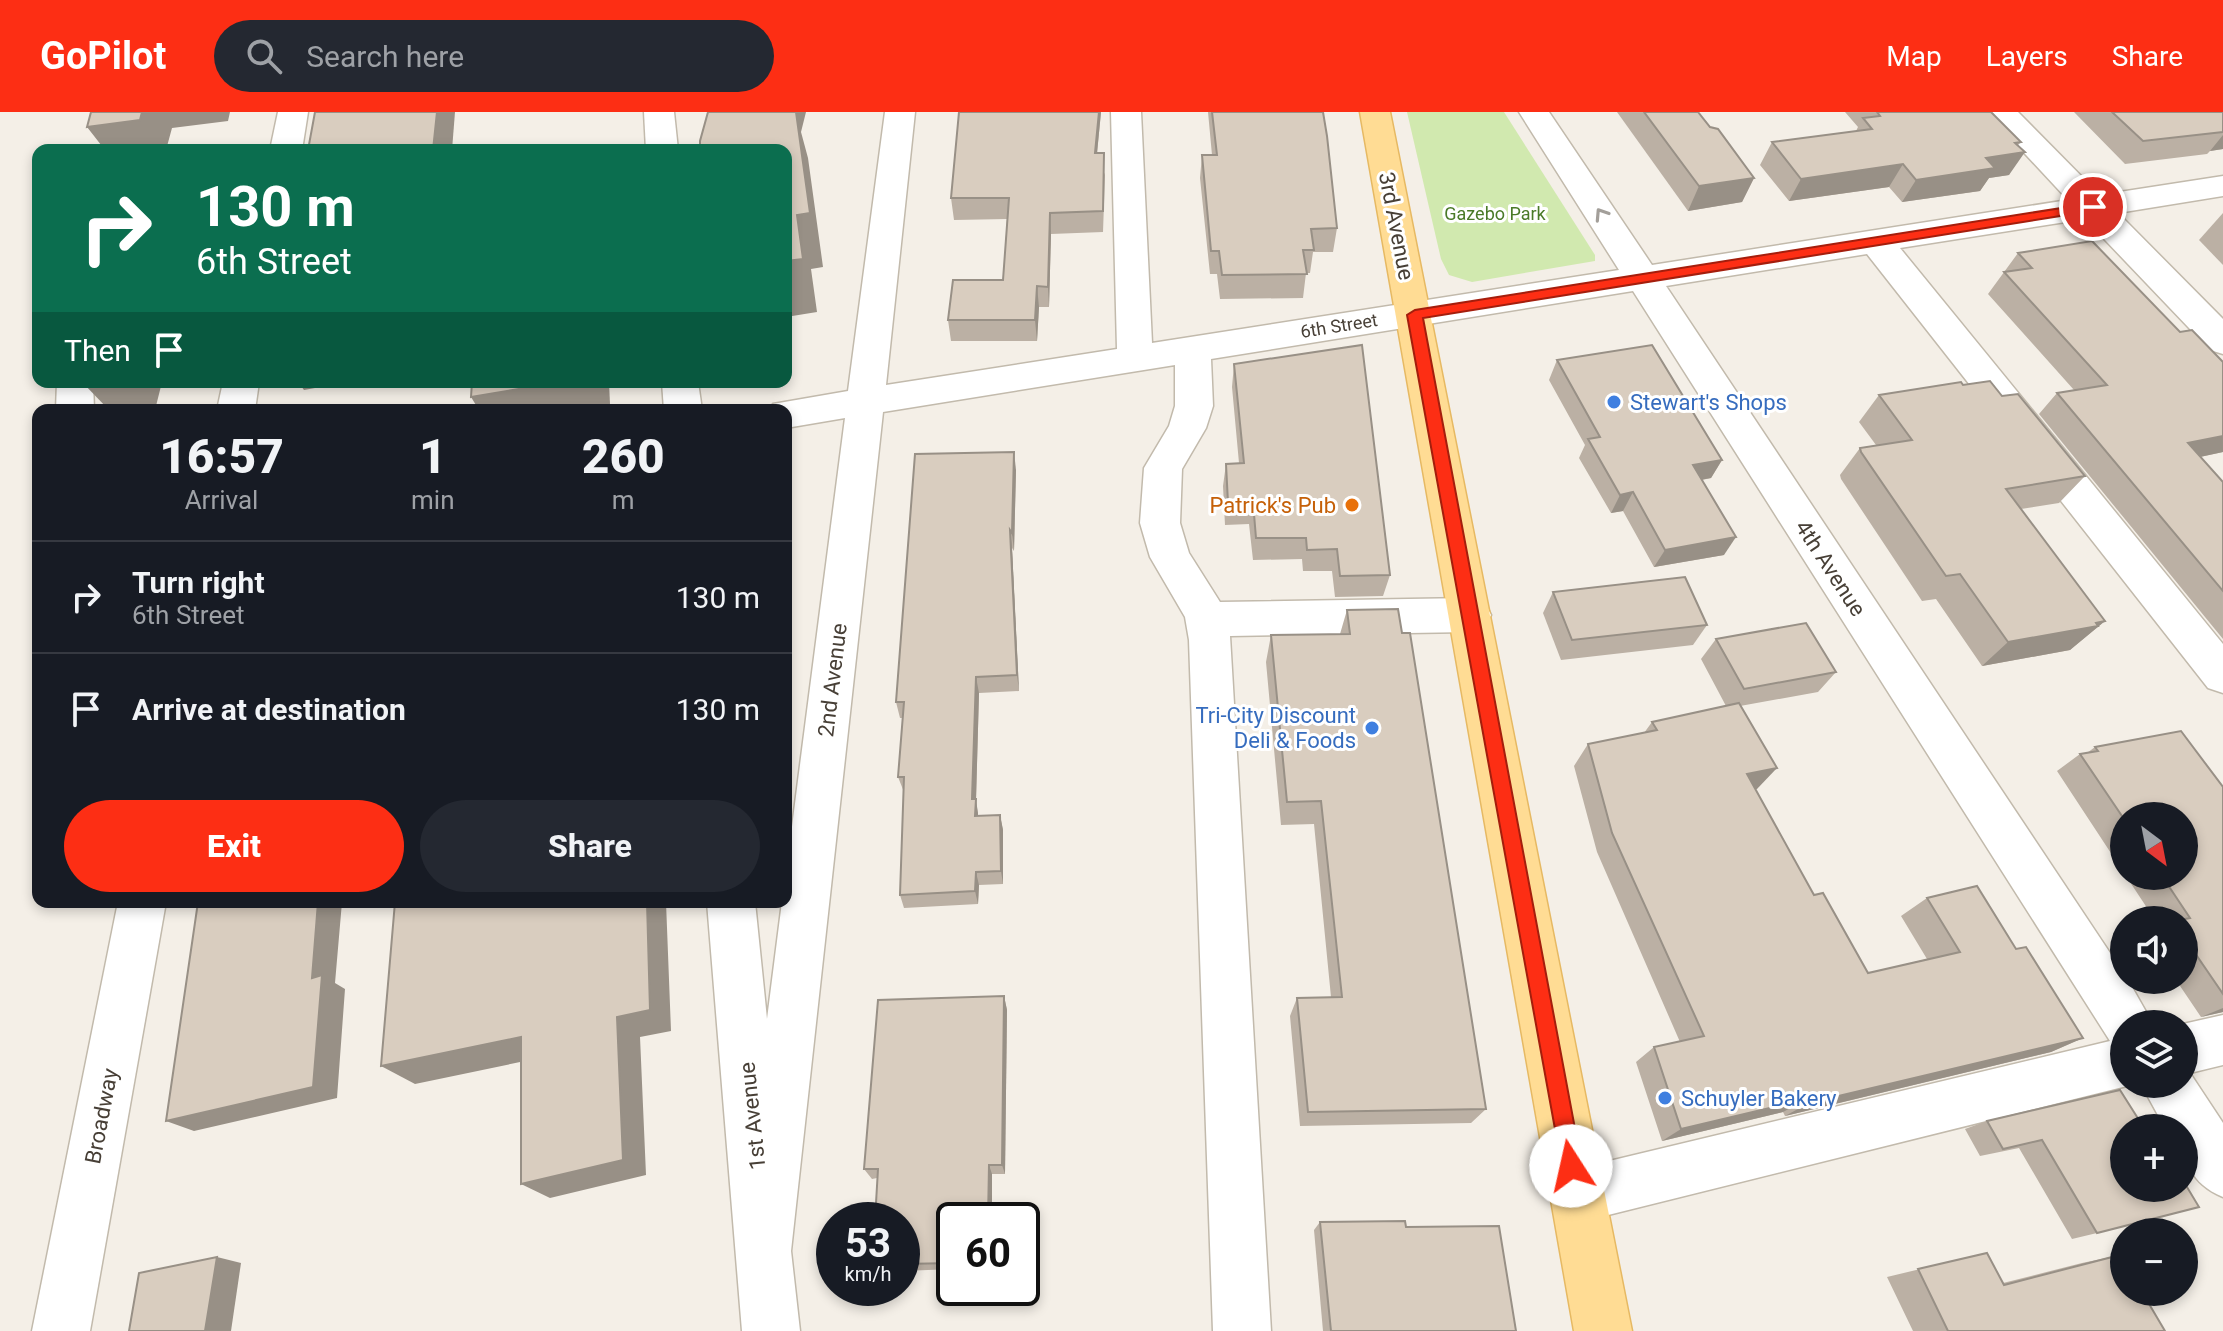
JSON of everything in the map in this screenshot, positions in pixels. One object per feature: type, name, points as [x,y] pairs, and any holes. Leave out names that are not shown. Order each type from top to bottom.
[{"type":"main road","name":"3rd Avenue","points":[[1375,112],[1603,1331]]},
{"type":"street","points":[[287,144],[293,112]]},
{"type":"street","points":[[659,112],[662,144]]},
{"type":"street","name":"2nd Avenue","points":[[765,1248],[900,112]]},
{"type":"street","points":[[1126,112],[1135,358]]},
{"type":"street","name":"4th Avenue","points":[[1534,112],[2119,1010]]},
{"type":"street","points":[[2001,112],[2223,341]]},
{"type":"street","name":"6th Street","points":[[792,413],[2223,186]]},
{"type":"street","points":[[1876,242],[2223,675]]},
{"type":"street","points":[[1193,349],[1194,406],[1187,428],[1163,468],[1160,523],[1164,546],[1199,601],[1206,619],[1242,1331]]},
{"type":"street","points":[[1206,619],[1470,615]]},
{"type":"street","name":"Broadway","points":[[61,1331],[141,908]]},
{"type":"street","name":"1st Avenue","points":[[732,908],[771,1331]]},
{"type":"street","points":[[2198,1046],[2223,1040]]},
{"type":"street","points":[[1576,1196],[2110,1066]]},
{"type":"street","points":[[2176,1098],[2223,1170]]},
{"type":"green space","name":"Gazebo Park","points":[[1407,112],[1504,112],[1595,255],[1595,261],[1472,282],[1449,275],[1441,259]]},
{"type":"building","points":[[91,112],[142,112],[140,120],[87,127]]},
{"type":"building","points":[[315,112],[437,112],[434,144],[309,144]]},
{"type":"building","points":[[708,112],[796,112],[810,213],[797,215],[803,259],[792,260],[792,144],[700,144]]},
{"type":"building","points":[[959,112],[1099,112],[1095,153],[1104,153],[1103,211],[1050,213],[1048,287],[1037,286],[1035,320],[948,320],[953,280],[1003,280],[1009,198],[951,198]]},
{"type":"building","points":[[1212,112],[1323,112],[1337,228],[1311,229],[1314,250],[1303,250],[1307,274],[1222,275],[1219,251],[1211,251],[1202,155],[1217,155]]},
{"type":"building","points":[[1644,112],[1698,112],[1710,127],[1718,129],[1754,178],[1699,186]]},
{"type":"building","points":[[1877,112],[1991,112],[2021,142],[2015,143],[2025,152],[1986,158],[1995,168],[1916,180],[1903,164],[1801,179],[1772,142],[1872,129],[1863,118],[1880,116]]},
{"type":"building","points":[[2112,112],[2223,112],[2223,132],[2143,141]]},
{"type":"building","points":[[2092,241],[2180,332],[2192,330],[2223,362],[2223,436],[2188,443],[2223,482],[2223,591],[2057,393],[2107,385],[2004,272],[2032,268],[2018,253]]},
{"type":"building","points":[[1362,345],[1390,575],[1340,576],[1337,549],[1307,550],[1306,538],[1256,538],[1253,502],[1228,503],[1226,464],[1244,463],[1234,364]]},
{"type":"building","points":[[1652,345],[1722,460],[1693,465],[1736,537],[1665,550],[1633,492],[1620,495],[1588,439],[1600,437],[1557,360]]},
{"type":"building","points":[[1990,381],[2002,396],[2018,394],[2085,476],[2006,489],[2105,621],[2096,623],[2098,626],[2008,642],[1960,574],[1946,576],[1861,452],[1860,448],[1912,440],[1879,395],[1961,382],[1963,385]]},
{"type":"building","points":[[472,388],[525,388],[471,397]]},
{"type":"building","points":[[1014,452],[1012,533],[1010,530],[1017,675],[976,677],[972,799],[976,799],[975,816],[1000,815],[1001,871],[976,872],[975,891],[900,895],[904,777],[898,777],[904,702],[896,702],[915,454]]},
{"type":"building","points":[[1685,577],[1707,625],[1572,640],[1553,592]]},
{"type":"building","points":[[1398,609],[1402,633],[1410,633],[1486,1109],[1308,1112],[1297,998],[1342,997],[1321,801],[1287,802],[1271,635],[1350,634],[1347,610]]},
{"type":"building","points":[[1806,623],[1836,672],[1744,689],[1716,639]]},
{"type":"building","points":[[1739,703],[1777,768],[1747,774],[1814,895],[1823,893],[1868,973],[1960,952],[1927,898],[1977,886],[2016,949],[2026,947],[2083,1038],[1809,1103],[1807,1099],[1681,1129],[1654,1047],[1704,1036],[1612,833],[1588,744],[1657,730],[1652,722]]},
{"type":"building","points":[[2181,731],[2223,787],[2223,994],[2198,957],[2198,906],[2182,906],[2171,890],[2198,890],[2198,802],[2112,802],[2080,754],[2098,751],[2095,747]]},
{"type":"building","points":[[197,908],[318,908],[312,978],[322,975],[313,1087],[166,1121]]},
{"type":"building","points":[[394,908],[647,908],[650,1010],[617,1017],[623,1160],[521,1184],[521,1037],[381,1066]]},
{"type":"building","points":[[1004,996],[1002,1165],[989,1165],[988,1202],[936,1202],[936,1263],[920,1264],[920,1202],[876,1202],[878,1169],[864,1169],[878,1000]]},
{"type":"building","points":[[2110,1092],[2110,1098],[2125,1098],[2135,1114],[2110,1114],[2110,1202],[2196,1202],[2199,1207],[2156,1218],[2110,1218],[2110,1230],[2097,1233],[2042,1140],[2003,1149],[1987,1121]]},
{"type":"building","points":[[1405,1221],[1406,1227],[1499,1226],[1516,1331],[1331,1331],[1320,1222]]},
{"type":"building","points":[[1987,1253],[2004,1285],[2110,1258],[2110,1306],[2150,1306],[2165,1331],[1948,1331],[1918,1269]]},
{"type":"building","points":[[217,1257],[205,1331],[129,1331],[139,1273]]},
{"type":"place","name":"Stewart's Shops","points":[[1614,402]]},
{"type":"place","name":"Patrick's Pub","points":[[1352,505]]},
{"type":"place","name":"Tri-City Discount Deli & Foods","points":[[1372,728]]},
{"type":"place","name":"Schuyler Bakery","points":[[1665,1098]]},
{"type":"route","points":[[1571,1166],[1415,315],[2093,207]]}]
